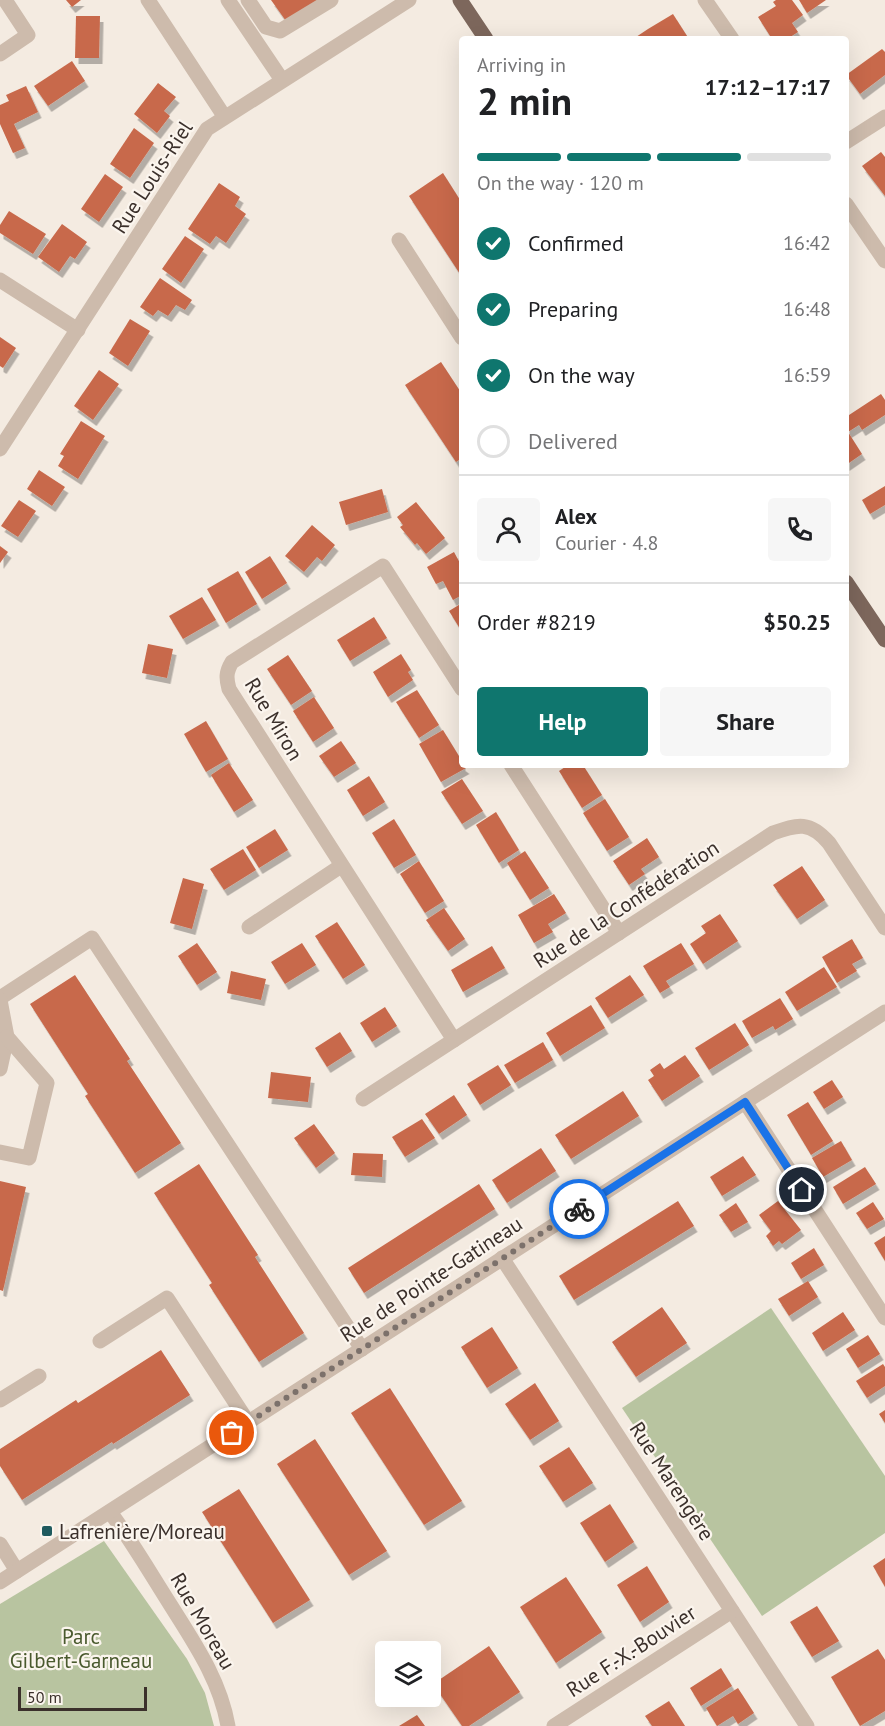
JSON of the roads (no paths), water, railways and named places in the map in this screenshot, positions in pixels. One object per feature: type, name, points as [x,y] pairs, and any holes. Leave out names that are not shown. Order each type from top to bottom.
[{"type":"main road","points":[[460,0],[484,36]]},
{"type":"main road","points":[[849,586],[885,640]]},
{"type":"street","points":[[0,54],[28,35],[5,0]]},
{"type":"street","points":[[148,0],[224,116]]},
{"type":"street","points":[[228,0],[282,80]]},
{"type":"street","points":[[248,0],[266,27],[280,31],[331,0]]},
{"type":"street","name":"Rue Louis-Riel","points":[[0,449],[207,129],[408,0]]},
{"type":"street","points":[[707,1],[730,36]]},
{"type":"street","points":[[849,140],[885,117]]},
{"type":"street","points":[[849,208],[885,261]]},
{"type":"street","points":[[399,240],[459,330]]},
{"type":"street","points":[[0,279],[78,330]]},
{"type":"street","name":"Rue Miron","points":[[454,1040],[229,689],[226,679],[232,662],[383,566],[459,684]]},
{"type":"street","points":[[513,768],[619,933]]},
{"type":"street","name":"Rue de la Confédération","points":[[363,1099],[773,833],[790,827],[805,826],[819,832],[829,843],[885,928]]},
{"type":"street","points":[[249,927],[341,866]]},
{"type":"street","points":[[0,1069],[7,1037],[0,999],[92,938],[362,1349]]},
{"type":"street","name":"Rue de Pointe-Gatineau","points":[[0,1582],[885,1012]]},
{"type":"street","points":[[0,1152],[29,1158],[47,1083],[7,1037]]},
{"type":"street","points":[[745,1102],[885,1318]]},
{"type":"street","name":"Rue Marengère","points":[[502,1258],[807,1726]]},
{"type":"street","points":[[100,1341],[167,1298],[248,1422]]},
{"type":"street","points":[[0,1400],[39,1376]]},
{"type":"street","name":"Rue Moreau","points":[[110,1512],[146,1565],[205,1661],[220,1695],[228,1726]]},
{"type":"street","points":[[0,1544],[17,1571]]},
{"type":"street","name":"Rue F.-X.-Bouvier","points":[[554,1726],[732,1611]]},
{"type":"place","name":"Lafrenière/Moreau","points":[[47,1531]]},
{"type":"park label","name":"Parc Gilbert-Garneau","points":[[81,1648]]}]
